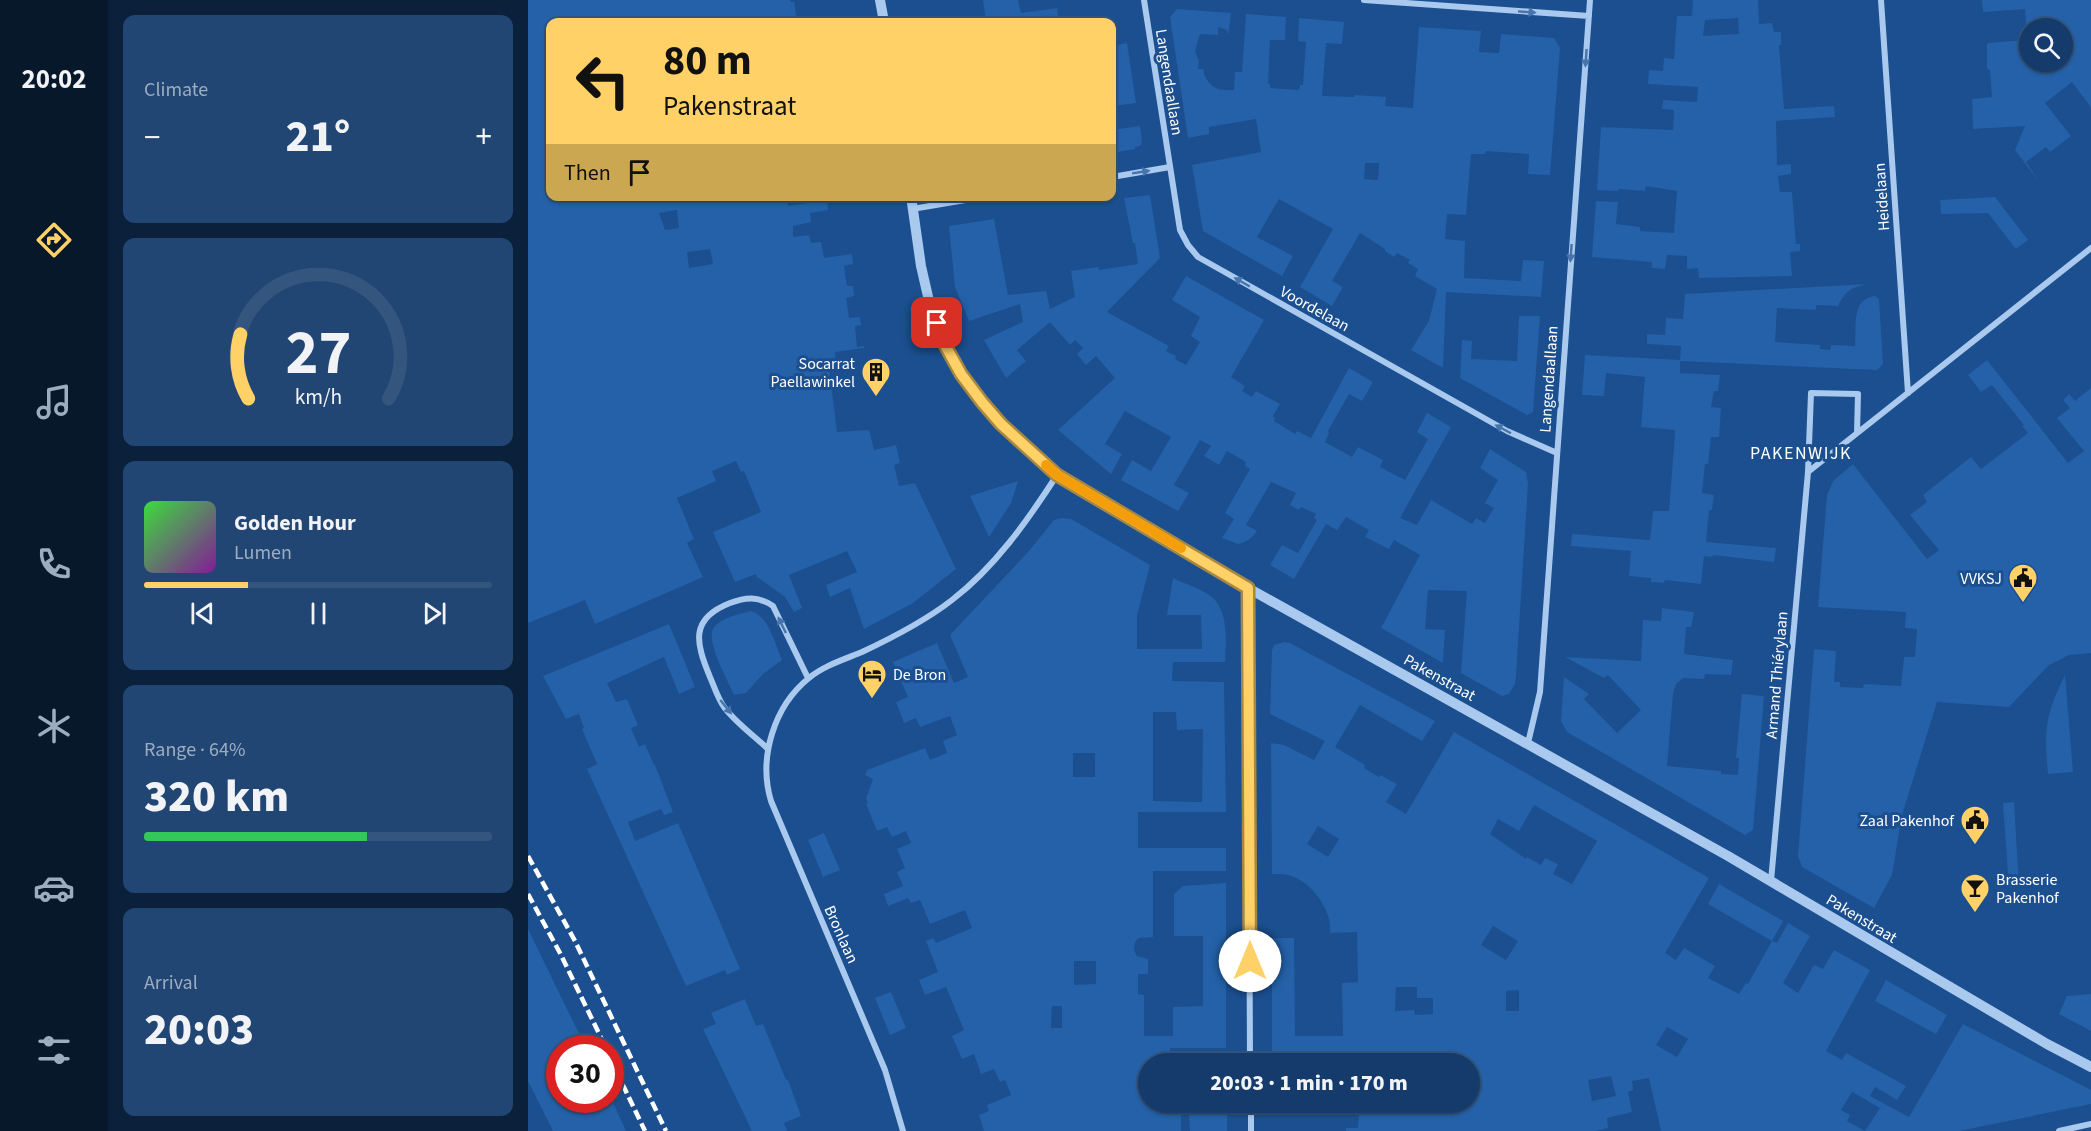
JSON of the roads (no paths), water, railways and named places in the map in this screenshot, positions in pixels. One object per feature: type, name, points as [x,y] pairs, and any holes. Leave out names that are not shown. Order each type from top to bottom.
[{"type":"street","points":[[880,0],[883,18]]},
{"type":"street","name":"Langendaallaan","points":[[1144,0],[1170,167]]},
{"type":"street","points":[[1364,0],[1588,16]]},
{"type":"street","name":"Langendaallaan","points":[[1528,743],[1540,692],[1590,0]]},
{"type":"street","name":"Heidelaan","points":[[1881,0],[1908,393]]},
{"type":"street","points":[[1116,176],[1170,167]]},
{"type":"street","name":"Voordelaan","points":[[1170,167],[1180,230],[1198,257],[1507,431],[1557,453]]},
{"type":"street","name":"Pakenstraat","points":[[911,201],[929,301],[945,345],[961,374],[1001,424],[1057,475],[1248,588],[1770,880],[2039,1039],[2091,1067]]},
{"type":"street","points":[[912,209],[960,201]]},
{"type":"street","points":[[1808,472],[2091,248]]},
{"type":"street","name":"Armand Thiérylaan","points":[[1770,880],[1808,472],[1811,393],[1858,394],[1857,433]]},
{"type":"street","name":"Bronlaan","points":[[903,1131],[885,1070],[771,801],[765,780],[768,748],[781,710],[808,678],[891,638],[934,614],[956,597],[1015,536],[1057,475]]},
{"type":"street","points":[[1248,588],[1250,1053]]},
{"type":"street","points":[[768,748],[723,706],[700,653],[698,632],[706,615],[719,607],[746,597],[763,599],[773,606],[808,678]]},
{"type":"street","points":[[1251,1113],[1251,1131]]},
{"type":"street","points":[[2059,1131],[2091,1124]]},
{"type":"railway","points":[[528,856],[575,941],[666,1131]]},
{"type":"railway","points":[[528,894],[600,1035]]},
{"type":"railway","points":[[624,1087],[645,1131]]},
{"type":"place","name":"Socarrat Paellawinkel","points":[[876,398]]},
{"type":"place","name":"VVKSJ","points":[[2023,604]]},
{"type":"place","name":"De Bron","points":[[872,700]]},
{"type":"place","name":"Zaal Pakenhof","points":[[1975,846]]},
{"type":"place","name":"Brasserie Pakenhof","points":[[1975,914]]},
{"type":"district","name":"PAKENWIJK","points":[[1801,453]]}]
